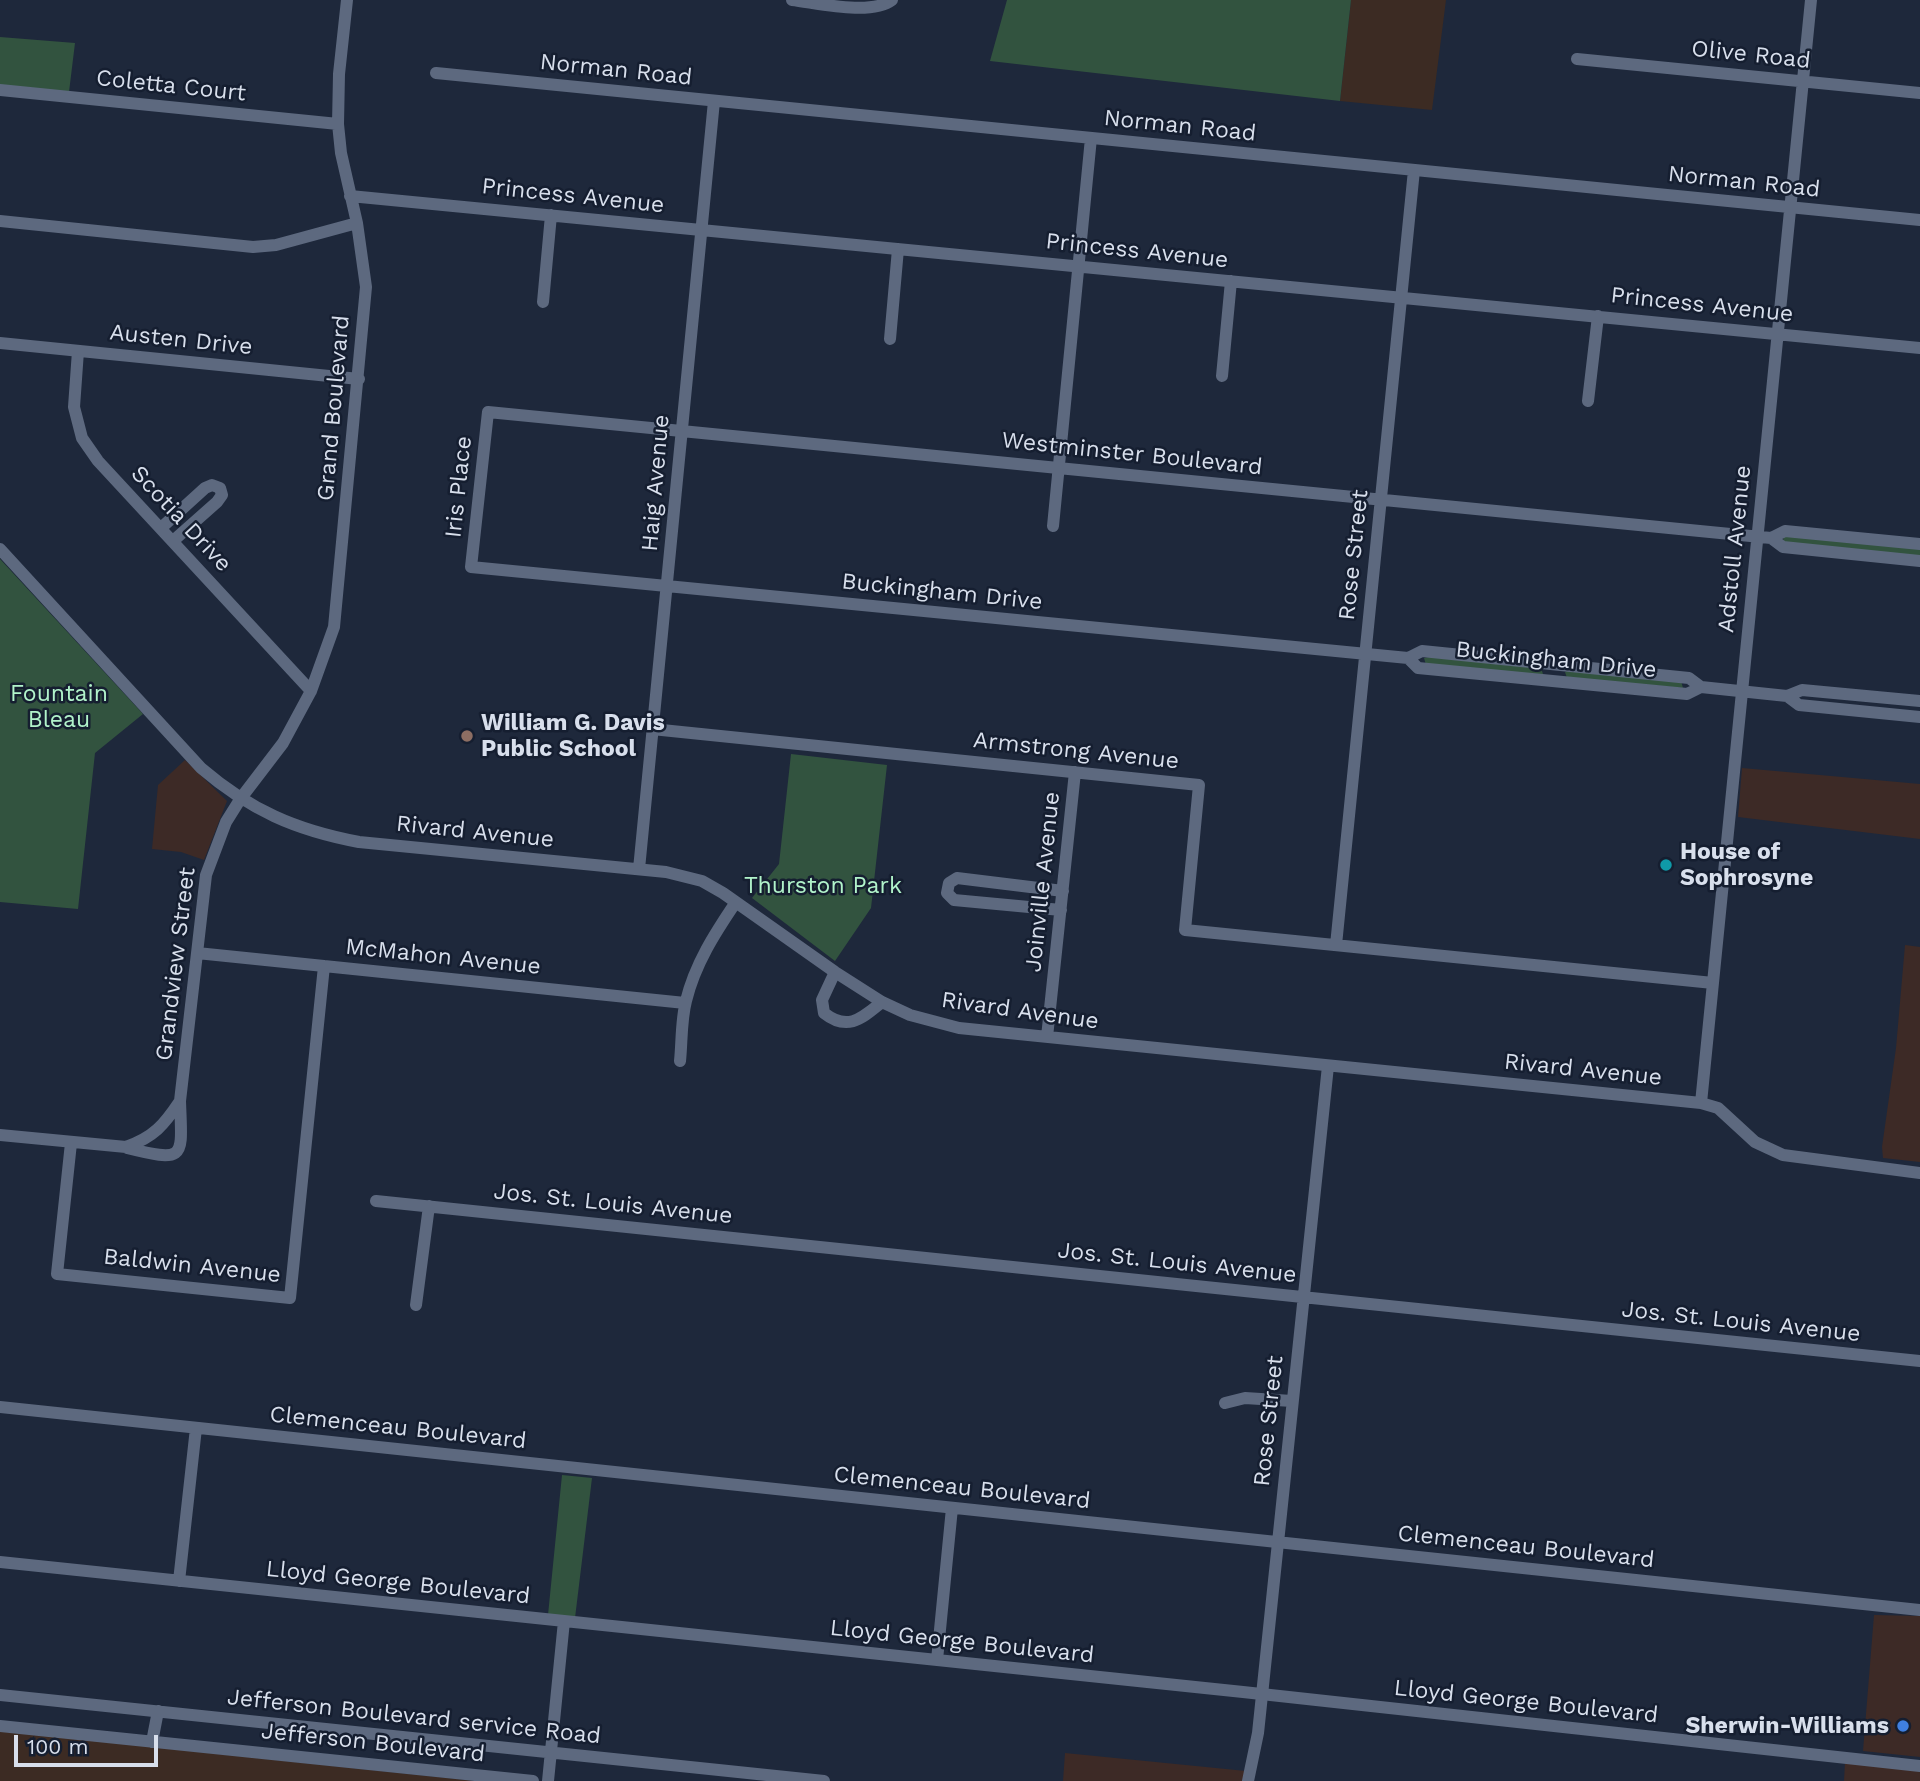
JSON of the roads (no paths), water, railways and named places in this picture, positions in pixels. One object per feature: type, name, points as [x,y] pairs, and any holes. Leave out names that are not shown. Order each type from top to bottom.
[{"type":"street","name":"Grand Boulevard","points":[[241,798],[283,743],[311,691],[334,626],[366,287],[338,124],[339,74],[347,0]]},
{"type":"street","points":[[792,0],[872,9],[892,0]]},
{"type":"street","name":"Adstoll Avenue","points":[[1701,1103],[1811,0]]},
{"type":"street","name":"Olive Road","points":[[1577,59],[1920,93]]},
{"type":"street","name":"Norman Road","points":[[436,73],[1920,220]]},
{"type":"street","name":"Coletta Court","points":[[0,90],[338,124]]},
{"type":"street","name":"Haig Avenue","points":[[639,869],[715,101]]},
{"type":"street","points":[[1053,526],[1091,138]]},
{"type":"street","name":"Rose Street","points":[[1336,945],[1414,170]]},
{"type":"street","name":"Princess Avenue","points":[[350,195],[1920,348]]},
{"type":"street","points":[[543,302],[551,215]]},
{"type":"street","points":[[0,221],[253,247],[276,245],[357,223]]},
{"type":"street","points":[[890,339],[898,248]]},
{"type":"street","points":[[1222,376],[1231,281]]},
{"type":"street","points":[[1588,401],[1598,316]]},
{"type":"street","name":"Austen Drive","points":[[0,343],[359,379]]},
{"type":"street","name":"Scotia Drive","points":[[78,351],[74,407],[82,438],[98,461],[311,691]]},
{"type":"street","name":"Westminster Boulevard","points":[[488,412],[1757,537],[1771,538],[1785,531],[1920,544]]},
{"type":"street","name":"Iris Place","points":[[471,567],[488,412]]},
{"type":"street","points":[[161,528],[205,488],[212,485],[220,488],[222,495],[217,502],[173,541]]},
{"type":"street","name":"Westminster Boulevard","points":[[1771,538],[1783,547],[1920,561]]},
{"type":"street","name":"Rivard Avenue","points":[[0,549],[201,768],[224,788],[294,826],[359,842],[666,872],[702,881],[882,1002],[910,1015],[959,1028],[1701,1103],[1718,1108],[1755,1143],[1783,1156],[1920,1173]]},
{"type":"street","name":"Buckingham Drive","points":[[471,567],[1408,658],[1419,668],[1673,693],[1687,694],[1701,687],[1787,696],[1802,690],[1920,701]]},
{"type":"street","name":"Buckingham Drive","points":[[1787,696],[1799,705],[1920,717]]},
{"type":"street","name":"Armstrong Avenue","points":[[652,729],[1199,785],[1185,930],[1713,983]]},
{"type":"street","name":"Joinville Avenue","points":[[1047,1037],[1076,772]]},
{"type":"street","name":"Grandview Street","points":[[0,1135],[126,1147],[157,1156],[171,1156],[179,1149],[183,1138],[180,1101],[206,874],[226,822],[241,798]]},
{"type":"street","points":[[1061,910],[954,900],[947,893],[949,883],[957,878],[1063,891]]},
{"type":"street","points":[[680,1061],[685,1003],[702,958],[736,902]]},
{"type":"street","name":"McMahon Avenue","points":[[197,953],[685,1003]]},
{"type":"street","name":"Baldwin Avenue","points":[[71,1143],[57,1274],[290,1298],[324,966]]},
{"type":"street","points":[[835,972],[822,1000],[824,1013],[833,1020],[845,1023],[858,1020],[882,1002]]},
{"type":"street","name":"Rose Street","points":[[1248,1781],[1258,1733],[1328,1066]]},
{"type":"street","name":"Grandview Street","points":[[126,1147],[141,1142],[156,1132],[180,1101]]},
{"type":"street","name":"Jos. St. Louis Avenue","points":[[376,1201],[1920,1361]]},
{"type":"street","points":[[416,1305],[429,1206]]},
{"type":"street","points":[[1225,1403],[1245,1398],[1292,1401]]},
{"type":"street","name":"Clemenceau Boulevard","points":[[0,1407],[1920,1610]]},
{"type":"street","points":[[179,1581],[196,1428]]},
{"type":"street","points":[[937,1660],[952,1508]]},
{"type":"street","name":"Lloyd George Boulevard","points":[[0,1562],[1920,1766]]},
{"type":"street","points":[[548,1781],[564,1621]]},
{"type":"street","name":"Jefferson Boulevard service Road","points":[[0,1695],[824,1781]]},
{"type":"street","points":[[152,1742],[158,1711]]},
{"type":"street","name":"Jefferson Boulevard","points":[[0,1726],[533,1781]]},
{"type":"place","name":"William G. Davis Public School","points":[[467,736]]},
{"type":"place","name":"House of Sophrosyne","points":[[1666,865]]},
{"type":"place","name":"Sherwin-Williams","points":[[1903,1726]]},
{"type":"park label","name":"Fountain Bleau","points":[[59,707]]},
{"type":"park label","name":"Thurston Park","points":[[823,886]]}]
